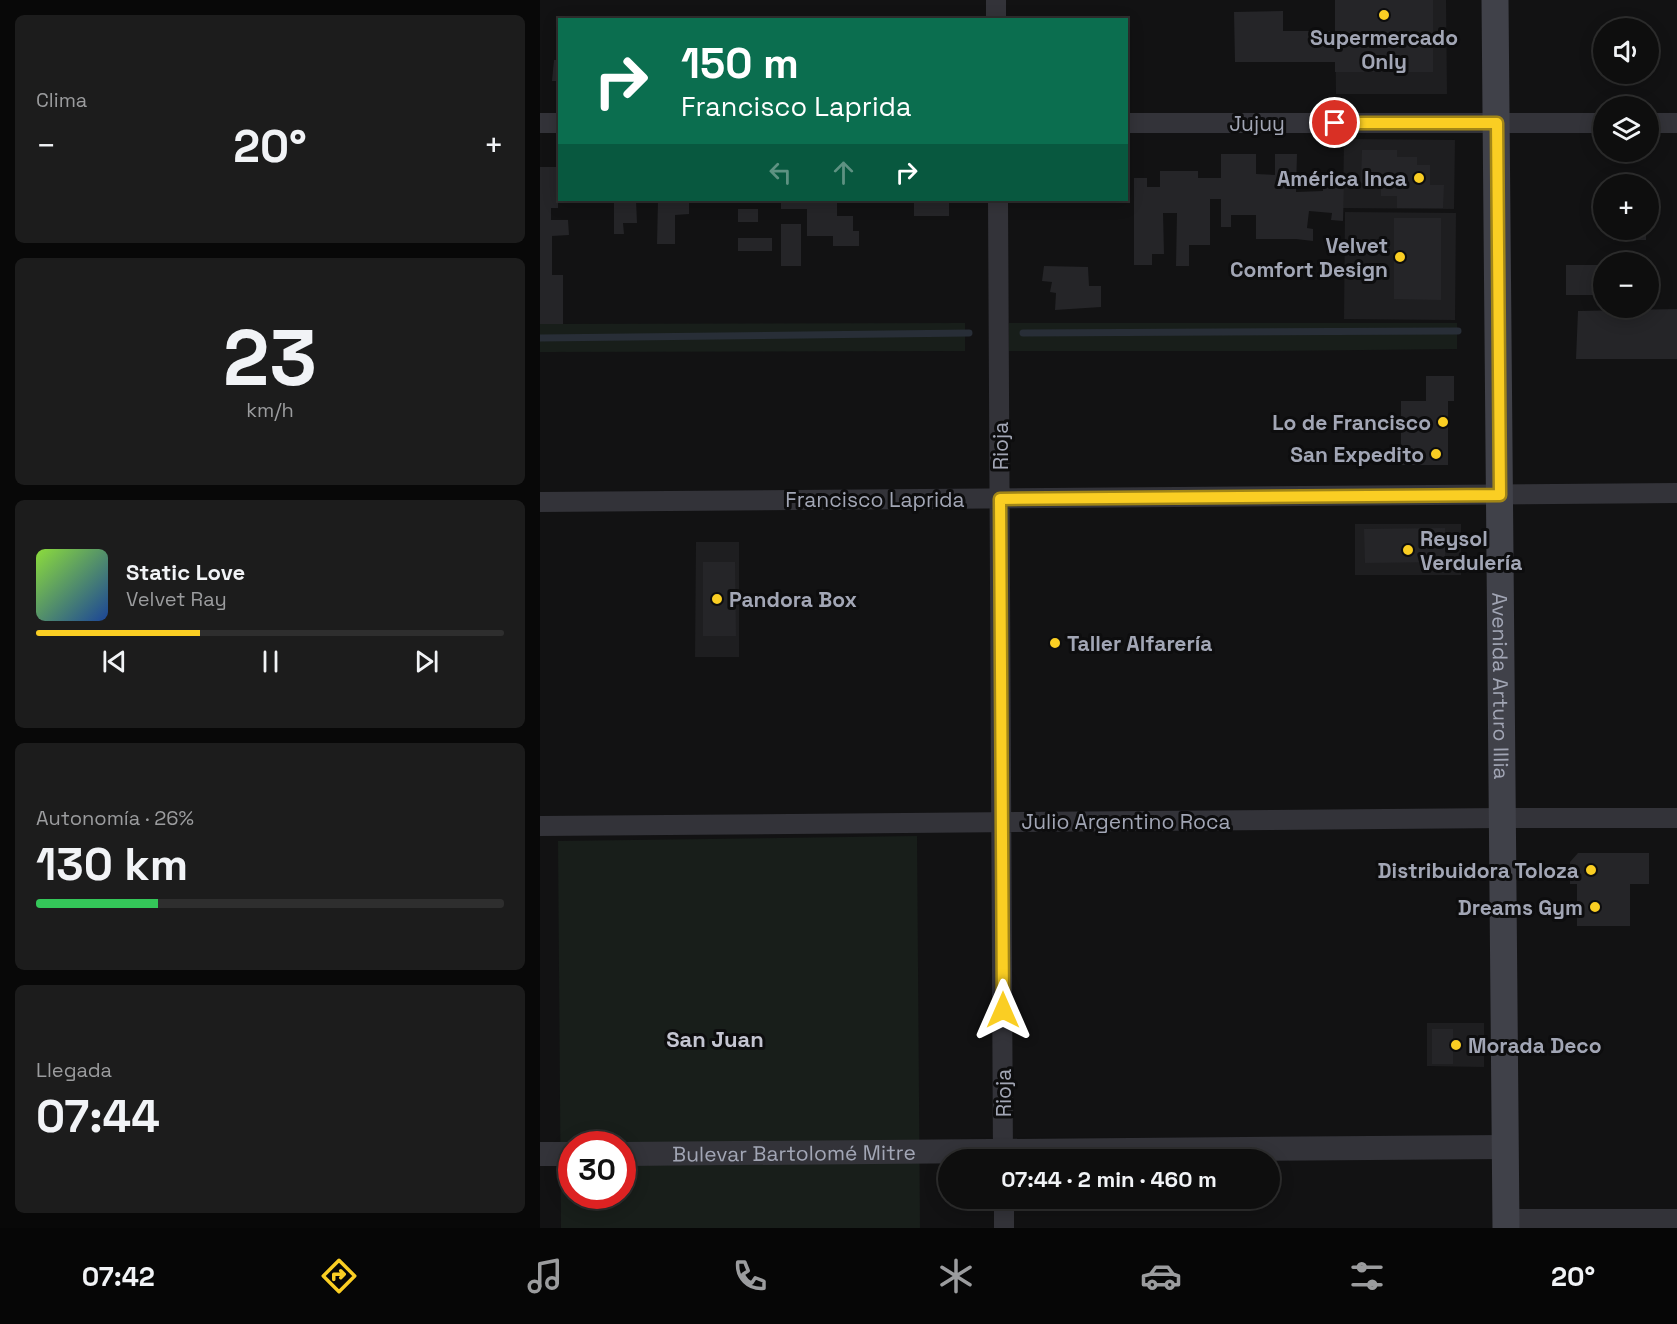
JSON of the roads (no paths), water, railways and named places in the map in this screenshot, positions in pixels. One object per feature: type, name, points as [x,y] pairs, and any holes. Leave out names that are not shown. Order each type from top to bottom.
[{"type":"main road","name":"Avenida Arturo Illia","points":[[1495,0],[1506,1225]]},
{"type":"street","points":[[996,0],[996,18]]},
{"type":"street","points":[[540,123],[558,123]]},
{"type":"street","name":"Jujuy","points":[[1128,123],[1593,123]]},
{"type":"street","points":[[1659,123],[1677,123]]},
{"type":"street","name":"Rioja","points":[[998,201],[1003,1149]]},
{"type":"street","name":"Francisco Laprida","points":[[540,502],[1677,493]]},
{"type":"street","name":"Julio Argentino Roca","points":[[540,825],[1677,818]]},
{"type":"street","name":"Bulevar Bartolomé Mitre","points":[[1280,1151],[1505,1147]]},
{"type":"street","points":[[540,1154],[558,1154]]},
{"type":"street","name":"Bulevar Bartolomé Mitre","points":[[636,1154],[938,1155]]},
{"type":"street","points":[[1004,1209],[1004,1228]]},
{"type":"street","points":[[1506,1225],[1677,1221]]},
{"type":"waterway","points":[[1023,333],[1458,331]]},
{"type":"waterway","points":[[540,338],[969,333]]},
{"type":"place","name":"Supermercado Only","points":[[1384,15]]},
{"type":"place","name":"América Inca","points":[[1419,178]]},
{"type":"place","name":"Velvet Comfort Design","points":[[1400,257]]},
{"type":"place","name":"Lo de Francisco","points":[[1443,422]]},
{"type":"place","name":"San Expedito","points":[[1436,454]]},
{"type":"place","name":"Reysol Verdulería","points":[[1408,550]]},
{"type":"place","name":"Pandora Box","points":[[717,599]]},
{"type":"place","name":"Taller Alfarería","points":[[1055,643]]},
{"type":"place","name":"Distribuidora Toloza","points":[[1591,870]]},
{"type":"place","name":"Dreams Gym","points":[[1595,907]]},
{"type":"place","name":"Morada Deco","points":[[1456,1045]]},
{"type":"district","name":"San Juan","points":[[715,1039]]}]
